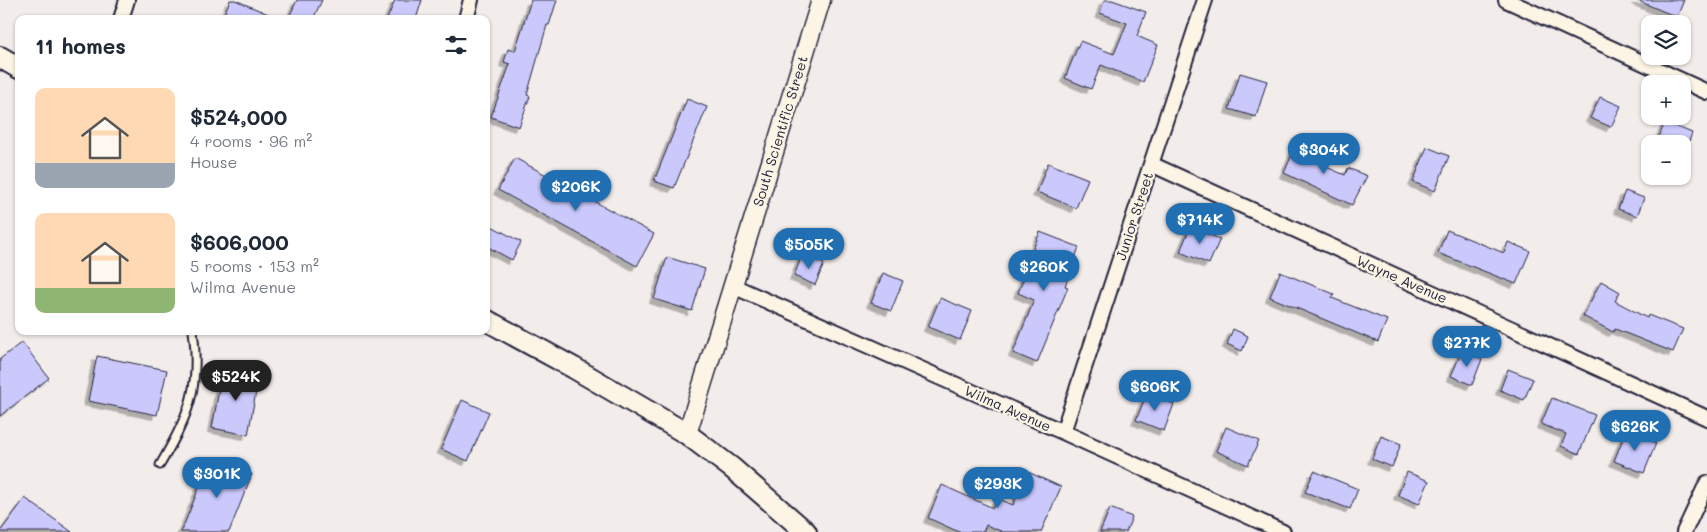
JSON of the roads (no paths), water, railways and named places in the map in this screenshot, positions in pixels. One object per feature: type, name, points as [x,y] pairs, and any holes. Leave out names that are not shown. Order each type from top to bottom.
[{"type":"main road","points":[[0,57],[15,66]]},
{"type":"main road","points":[[490,322],[591,377],[687,434],[732,468],[806,532]]},
{"type":"street","points":[[122,15],[128,0]]},
{"type":"street","points":[[467,15],[471,0]]},
{"type":"street","name":"South Scientific Street","points":[[687,434],[821,0]]},
{"type":"street","name":"Junior Street","points":[[1063,432],[1205,0]]},
{"type":"street","points":[[1506,0],[1707,92]]},
{"type":"street","name":"Wayne Avenue","points":[[1151,164],[1707,418]]},
{"type":"street","name":"Wilma Avenue","points":[[733,286],[1283,532]]},
{"type":"street","points":[[1684,532],[1707,483]]},
{"type":"lane","points":[[160,465],[178,434],[191,402],[196,351],[194,335]]}]
